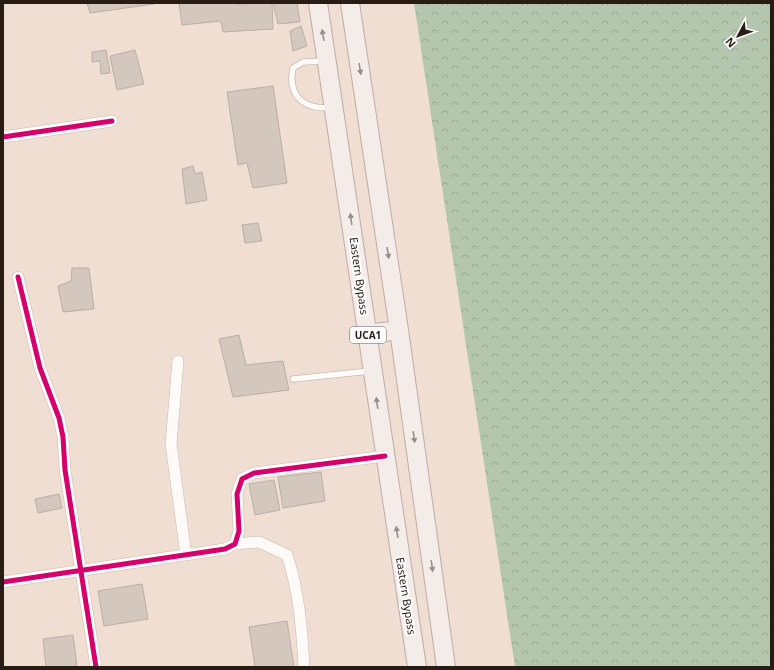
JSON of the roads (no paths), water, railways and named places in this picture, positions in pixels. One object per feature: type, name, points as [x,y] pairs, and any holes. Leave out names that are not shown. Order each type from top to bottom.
[{"type":"main road","name":"Eastern Bypass","points":[[318,3],[417,667]]},
{"type":"main road","name":"UCA1","points":[[350,3],[399,330],[446,667]]},
{"type":"main road","points":[[367,334],[399,330]]},
{"type":"street","points":[[3,137],[112,121]]},
{"type":"street","points":[[18,277],[40,368],[54,402],[63,437],[65,470],[96,667]]},
{"type":"street","points":[[178,361],[171,444],[186,555]]},
{"type":"street","points":[[235,544],[239,531],[237,494],[242,479],[254,473],[385,456]]},
{"type":"street","points":[[3,582],[225,550],[235,544],[259,542],[287,555],[292,571],[301,615],[304,667]]},
{"type":"lane","points":[[327,60],[303,62],[293,68],[291,77],[293,90],[302,103],[320,109],[334,106]]},
{"type":"lane","points":[[293,379],[372,370]]}]
